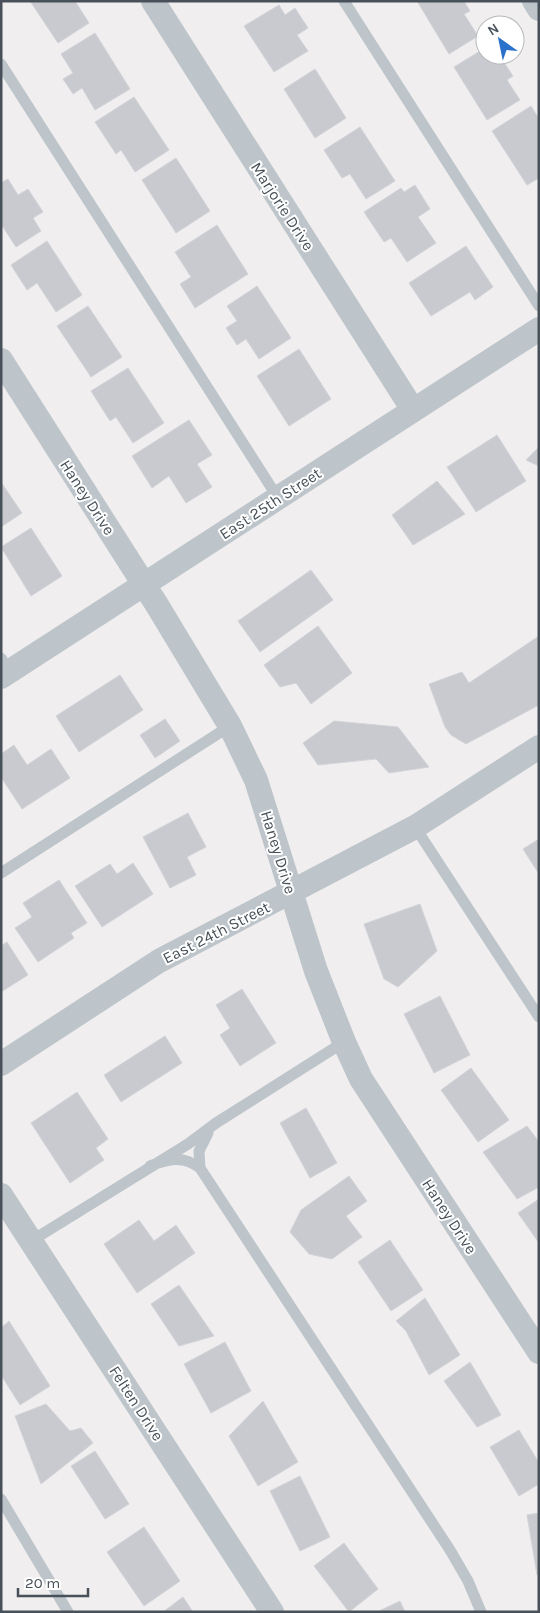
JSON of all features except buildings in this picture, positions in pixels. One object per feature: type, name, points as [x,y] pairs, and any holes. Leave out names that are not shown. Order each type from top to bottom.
[{"type":"street","name":"Marjorie Drive","points":[[153,1],[414,410]]},
{"type":"street","points":[[534,1],[539,9]]},
{"type":"street","name":"East 25th Street","points":[[4,669],[144,584],[539,329]]},
{"type":"street","name":"Haney Drive","points":[[1,360],[144,584],[230,726],[256,780],[316,971],[361,1079],[539,1352]]},
{"type":"street","name":"East 24th Street","points":[[1,1064],[159,961],[415,827],[539,747]]},
{"type":"street","name":"Felten Drive","points":[[1,1195],[272,1612]]},
{"type":"lane","points":[[344,1],[539,306]]},
{"type":"lane","points":[[1,64],[278,498]]},
{"type":"lane","points":[[1,873],[230,726]]},
{"type":"lane","points":[[415,827],[539,1016]]},
{"type":"lane","points":[[32,1241],[188,1144],[216,1123],[344,1042]]},
{"type":"lane","points":[[200,1168],[200,1145],[216,1123]]},
{"type":"lane","points":[[150,1166],[173,1158],[186,1160],[200,1168],[450,1550],[468,1581],[481,1612]]},
{"type":"lane","points":[[1,1499],[68,1612]]}]
